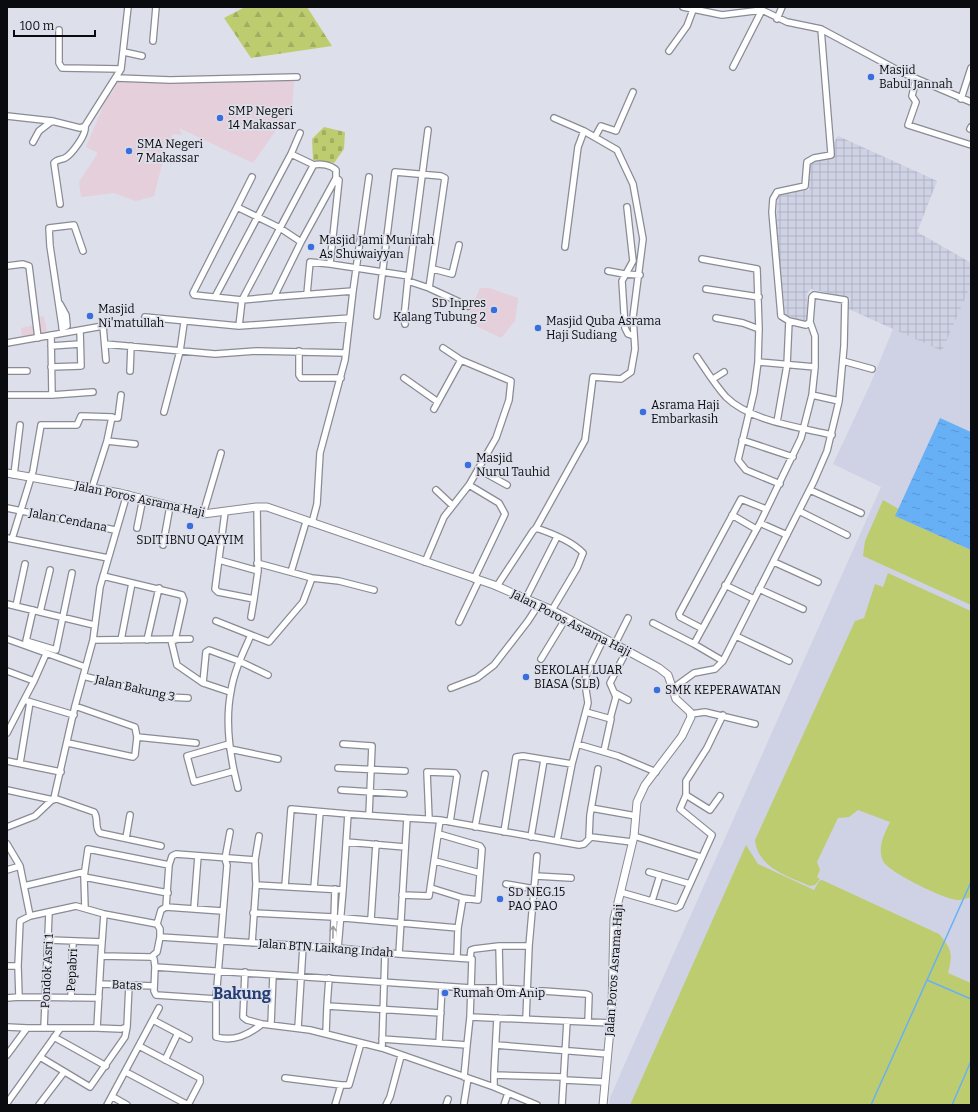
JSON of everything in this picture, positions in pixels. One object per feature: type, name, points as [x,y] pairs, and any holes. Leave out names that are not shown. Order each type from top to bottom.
[{"type":"street","points":[[60,204],[54,162],[67,157],[81,140],[86,130],[85,126],[122,69],[128,7]]},
{"type":"street","points":[[153,41],[156,7]]},
{"type":"street","points":[[683,7],[722,15],[762,10],[777,19],[821,30],[916,79],[971,102]]},
{"type":"street","points":[[777,19],[782,7]]},
{"type":"street","points":[[669,51],[687,26],[693,10]]},
{"type":"street","points":[[733,67],[762,10]]},
{"type":"street","points":[[59,30],[59,64],[62,68],[122,69]]},
{"type":"street","points":[[810,322],[806,325],[789,321],[781,316],[772,205],[774,195],[777,192],[805,186],[806,165],[808,161],[814,158],[830,155],[831,153],[821,30]]},
{"type":"street","points":[[124,52],[142,56]]},
{"type":"street","points":[[961,99],[971,68]]},
{"type":"street","points":[[117,78],[170,80],[297,77]]},
{"type":"street","points":[[916,79],[912,96],[916,102],[908,125],[971,145]]},
{"type":"street","points":[[595,137],[601,126],[616,131],[633,92]]},
{"type":"street","points":[[7,116],[52,121],[80,128],[85,126]]},
{"type":"street","points":[[497,586],[533,530],[536,528],[585,440],[593,377],[622,379],[628,376],[631,372],[635,349],[633,317],[640,275],[643,230],[633,184],[618,150],[584,131],[554,118]]},
{"type":"street","points":[[33,142],[39,132],[52,121]]},
{"type":"street","points":[[405,324],[404,318],[408,278],[428,130]]},
{"type":"street","points":[[565,247],[578,147],[584,131]]},
{"type":"street","points":[[215,297],[259,218],[300,133]]},
{"type":"street","points":[[274,296],[301,242],[336,178],[336,170],[333,168],[319,164],[313,165],[291,154]]},
{"type":"street","points":[[239,326],[242,300],[313,165]]},
{"type":"street","points":[[377,316],[394,172],[443,177],[445,180],[429,288]]},
{"type":"street","points":[[252,177],[193,293],[242,300],[274,296],[353,291]]},
{"type":"street","points":[[291,572],[317,504],[320,453],[341,378],[346,353],[356,266],[369,177]]},
{"type":"street","points":[[330,264],[339,180],[339,178],[336,178]]},
{"type":"street","points":[[627,206],[632,261],[629,269],[624,274],[621,292],[625,328],[628,334],[634,336]]},
{"type":"street","points":[[238,207],[280,228],[301,242]]},
{"type":"street","points":[[62,331],[49,228],[74,225],[83,251]]},
{"type":"street","points":[[433,269],[452,274],[459,245]]},
{"type":"street","points":[[702,259],[756,268],[759,273],[758,362],[738,460],[746,470],[780,484]]},
{"type":"street","points":[[307,294],[310,262],[382,270],[408,278],[468,306]]},
{"type":"street","points":[[7,266],[23,264],[29,266],[38,338]]},
{"type":"street","points":[[608,270],[624,274],[640,275]]},
{"type":"street","points":[[706,289],[759,297]]},
{"type":"street","points":[[672,688],[694,673],[715,669],[723,661],[822,466],[832,435],[839,401],[843,361],[845,300],[814,295],[812,297],[810,322],[815,336],[815,367],[812,394],[804,428],[780,484],[760,523],[701,628],[694,644]]},
{"type":"street","points":[[145,318],[239,326],[350,318]]},
{"type":"street","points":[[716,318],[743,323],[759,329]]},
{"type":"street","points":[[777,422],[787,365],[789,321]]},
{"type":"street","points":[[164,412],[180,351],[184,322]]},
{"type":"street","points":[[7,343],[51,336],[62,331],[103,326],[106,360]]},
{"type":"street","points":[[51,367],[81,366],[80,330]]},
{"type":"street","points":[[51,336],[52,395]]},
{"type":"street","points":[[51,346],[80,344]]},
{"type":"street","points":[[105,344],[215,354],[257,351],[346,353]]},
{"type":"street","points":[[130,371],[131,346]]},
{"type":"street","points":[[425,562],[436,533],[452,505],[469,485],[496,438],[504,419],[509,400],[511,380],[461,360],[443,348]]},
{"type":"street","points":[[299,351],[299,375],[301,378],[341,378]]},
{"type":"street","points":[[697,357],[725,396],[749,412],[777,422],[832,435]]},
{"type":"street","points":[[434,409],[461,360]]},
{"type":"street","points":[[843,361],[872,369]]},
{"type":"street","points":[[758,362],[815,367]]},
{"type":"street","points":[[7,371],[27,371]]},
{"type":"street","points":[[713,379],[724,372]]},
{"type":"street","points":[[404,378],[438,402]]},
{"type":"street","points":[[7,394],[52,395],[93,392]]},
{"type":"street","points":[[812,394],[839,401]]},
{"type":"street","points":[[108,558],[10,538],[36,460],[41,425],[77,425],[81,416],[118,418],[121,395]]},
{"type":"street","points":[[92,488],[107,441],[112,418]]},
{"type":"street","points":[[10,474],[20,425]]},
{"type":"street","points":[[742,440],[792,457]]},
{"type":"street","points":[[107,441],[135,444]]},
{"type":"street","points":[[203,514],[221,453]]},
{"type":"street","points":[[478,469],[507,485]]},
{"type":"street","name":"Jalan Poros Asrama Haji","points":[[10,474],[126,494],[203,514],[268,507],[497,586],[526,598],[552,610],[627,650],[665,673],[670,680],[676,699],[691,714],[689,724],[682,736],[646,785],[638,799],[633,839],[614,919],[611,1023],[603,1105]]},
{"type":"street","points":[[459,622],[506,514],[499,502],[469,485]]},
{"type":"street","points":[[436,490],[452,505]]},
{"type":"street","points":[[810,490],[861,513]]},
{"type":"street","points":[[7,828],[35,816],[54,799],[68,743],[75,706],[93,640],[94,625],[103,576],[126,494]]},
{"type":"street","points":[[137,528],[143,498]]},
{"type":"street","points":[[701,628],[680,617],[679,614],[741,498],[766,509]]},
{"type":"street","points":[[163,545],[170,506]]},
{"type":"street","points":[[251,617],[258,571],[257,507]]},
{"type":"street","name":"Jalan Cendana","points":[[7,508],[116,530]]},
{"type":"street","points":[[799,511],[847,535]]},
{"type":"street","points":[[225,512],[215,587],[216,591],[254,599]]},
{"type":"street","points":[[732,515],[756,529]]},
{"type":"street","points":[[760,523],[787,535]]},
{"type":"street","points":[[536,528],[557,537],[583,553],[577,568],[552,610]]},
{"type":"street","points":[[526,598],[557,537]]},
{"type":"street","points":[[219,560],[258,571]]},
{"type":"street","points":[[774,562],[818,582]]},
{"type":"street","points":[[257,563],[312,578],[339,581],[374,590]]},
{"type":"street","points":[[16,606],[25,564]]},
{"type":"street","points":[[40,612],[50,570]]},
{"type":"street","points":[[33,610],[26,641],[56,650],[72,573]]},
{"type":"street","points":[[103,576],[159,588],[178,593],[183,596],[173,640],[177,665],[203,683],[230,692]]},
{"type":"street","points":[[216,621],[268,642],[303,602],[312,578]]},
{"type":"street","points":[[121,640],[132,582]]},
{"type":"street","points":[[725,585],[754,599]]},
{"type":"street","points":[[147,640],[159,588]]},
{"type":"street","points":[[759,589],[803,609]]},
{"type":"street","points":[[7,604],[94,625]]},
{"type":"street","points":[[451,688],[477,678],[494,665],[528,621],[539,604]]},
{"type":"street","points":[[541,659],[566,618]]},
{"type":"street","points":[[615,644],[628,618]]},
{"type":"street","points":[[653,623],[723,661]]},
{"type":"street","points":[[238,788],[229,746],[230,692],[239,661],[251,635]]},
{"type":"street","points":[[736,636],[789,661]]},
{"type":"street","points":[[558,841],[572,764],[586,712],[588,699],[585,679],[604,638]]},
{"type":"street","points":[[93,640],[190,639]]},
{"type":"street","points":[[7,640],[85,667]]},
{"type":"street","points":[[203,683],[206,652],[208,650],[239,661],[268,676]]},
{"type":"street","points":[[604,751],[610,727],[610,719],[616,699],[610,683],[627,650]]},
{"type":"street","points":[[20,764],[27,701],[46,654]]},
{"type":"street","points":[[7,671],[34,681]]},
{"type":"street","name":"Jalan Bakung 3","points":[[83,676],[166,697],[188,698]]},
{"type":"street","points":[[615,693],[628,700]]},
{"type":"street","points":[[27,701],[74,715]]},
{"type":"street","points":[[7,732],[27,701]]},
{"type":"street","points":[[68,743],[133,757],[135,755],[137,737],[135,727],[75,706]]},
{"type":"street","points":[[586,712],[610,719]]},
{"type":"street","points":[[691,714],[705,712],[723,715],[755,724]]},
{"type":"street","points":[[620,892],[679,908],[711,834],[680,809],[686,795],[686,781],[707,748],[723,715]]},
{"type":"street","points":[[137,737],[196,742]]},
{"type":"street","points":[[343,744],[372,746],[369,815]]},
{"type":"street","points":[[577,744],[604,751],[656,772]]},
{"type":"street","points":[[234,771],[196,783],[187,758],[188,756],[229,746],[278,759]]},
{"type":"street","points":[[504,832],[516,757],[572,764]]},
{"type":"street","points":[[531,837],[544,760]]},
{"type":"street","points":[[7,761],[61,772]]},
{"type":"street","points":[[338,768],[405,771]]},
{"type":"street","points":[[285,886],[291,809],[440,820],[582,845],[589,837],[591,808],[598,769]]},
{"type":"street","points":[[429,819],[427,772],[456,773],[457,776],[450,822]]},
{"type":"street","points":[[475,827],[486,774]]},
{"type":"street","points":[[7,790],[54,799],[94,812],[96,815],[97,829],[100,833],[161,846]]},
{"type":"street","points":[[340,790],[404,794]]},
{"type":"street","points":[[686,795],[710,810],[720,796]]},
{"type":"street","points":[[591,808],[636,816]]},
{"type":"street","points":[[314,888],[320,812]]},
{"type":"street","points":[[335,948],[341,917],[348,814]]},
{"type":"street","points":[[126,838],[130,815]]},
{"type":"street","name":"Jalan BTN Laikang Indah","points":[[160,937],[335,948],[398,954],[407,818]]},
{"type":"street","points":[[402,895],[428,897],[431,888],[440,820]]},
{"type":"street","points":[[230,832],[225,858],[227,865],[216,998],[216,1037],[236,1039],[262,1024]]},
{"type":"street","points":[[431,888],[463,898],[478,900],[481,847],[439,834]]},
{"type":"street","points":[[252,943],[256,885],[254,860],[259,836]]},
{"type":"street","points":[[589,837],[633,839],[702,857]]},
{"type":"street","points":[[346,842],[405,847]]},
{"type":"street","points":[[7,844],[20,866],[30,916]]},
{"type":"street","points":[[371,920],[376,844]]},
{"type":"street","points":[[85,908],[84,874],[88,849],[168,865]]},
{"type":"street","points":[[157,924],[162,910],[166,907],[168,893],[168,865],[174,855],[254,860]]},
{"type":"street","points":[[194,908],[198,856]]},
{"type":"street","points":[[526,1019],[526,990],[537,856]]},
{"type":"street","points":[[435,861],[480,873]]},
{"type":"street","points":[[7,870],[20,866]]},
{"type":"street","points":[[649,872],[690,884]]},
{"type":"street","points":[[24,886],[84,874],[168,893]]},
{"type":"street","points":[[652,901],[660,875]]},
{"type":"street","points":[[536,876],[571,878]]},
{"type":"street","points":[[506,884],[535,889]]},
{"type":"street","points":[[256,885],[343,890]]},
{"type":"street","points":[[335,889],[333,917],[335,948]]},
{"type":"street","points":[[457,958],[458,928],[463,898]]},
{"type":"street","points":[[19,997],[18,966],[20,921],[30,916],[49,913],[72,906],[157,924],[160,929],[157,952],[151,957],[101,956]]},
{"type":"street","points":[[166,907],[222,911]]},
{"type":"street","name":"Pondok Asri 1","points":[[44,1028],[49,913]]},
{"type":"street","points":[[253,913],[341,917],[458,928]]},
{"type":"street","points":[[97,1028],[104,914]]},
{"type":"street","points":[[49,940],[102,942]]},
{"type":"street","name":"Pepabri","points":[[71,998],[73,942]]},
{"type":"street","points":[[298,1028],[303,946]]},
{"type":"street","points":[[464,1103],[470,1017],[472,962],[470,958],[473,949],[499,946],[529,946]]},
{"type":"street","points":[[499,946],[500,988]]},
{"type":"street","points":[[382,1048],[385,952]]},
{"type":"street","points":[[398,954],[470,958]]},
{"type":"street","points":[[151,957],[154,959],[155,967],[154,991],[158,996],[216,998]]},
{"type":"street","points":[[7,966],[18,966]]},
{"type":"street","points":[[155,967],[471,988],[500,988],[588,994],[588,1022]]},
{"type":"street","points":[[246,972],[243,1017],[247,1020],[262,1024],[271,1024],[326,1033],[382,1048],[401,1056],[494,1087],[535,1105]]},
{"type":"street","points":[[271,1024],[273,975]]},
{"type":"street","points":[[326,1033],[329,978]]},
{"type":"street","name":"Batas","points":[[100,984],[154,986]]},
{"type":"street","points":[[40,1057],[90,1087],[106,1066],[124,1037],[127,1027],[130,985]]},
{"type":"street","points":[[439,1043],[442,986]]},
{"type":"street","points":[[7,998],[99,998]]},
{"type":"street","points":[[327,1006],[441,1013]]},
{"type":"street","points":[[108,1105],[159,1008]]},
{"type":"street","points":[[470,1017],[611,1023]]},
{"type":"street","points":[[494,1087],[497,1018]]},
{"type":"street","points":[[153,1020],[189,1039]]},
{"type":"street","points":[[562,1105],[567,1022]]},
{"type":"street","points":[[7,1027],[60,1029],[97,1028],[121,1030],[127,1027]]},
{"type":"street","points":[[7,1055],[27,1028]]},
{"type":"street","points":[[7,1103],[60,1029]]},
{"type":"street","points":[[165,1060],[178,1033]]},
{"type":"street","points":[[54,1037],[106,1066]]},
{"type":"street","points":[[382,1039],[467,1045]]},
{"type":"street","points":[[285,1078],[341,1085],[350,1084],[361,1043]]},
{"type":"street","points":[[496,1045],[608,1054]]},
{"type":"street","points":[[126,1072],[188,1105],[200,1082],[200,1078],[139,1046]]},
{"type":"street","points":[[386,1105],[390,1097],[401,1056]]},
{"type":"street","points":[[39,1105],[64,1072]]},
{"type":"street","points":[[494,1075],[605,1082]]},
{"type":"street","points":[[335,1105],[341,1085]]},
{"type":"street","points":[[504,1105],[508,1093]]},
{"type":"street","points":[[113,1097],[127,1105]]},
{"type":"street","points":[[174,1105],[177,1099]]},
{"type":"shaded area","points":[[117,81],[294,81],[292,108],[253,163],[179,128],[182,135],[173,134],[166,149],[154,196],[136,201],[114,193],[81,197],[79,182],[98,153],[86,147],[107,97],[113,92]]},
{"type":"shaded area","points":[[838,136],[937,181],[917,232],[971,263],[971,1105],[609,1105],[610,1098],[626,1061],[881,487],[833,464],[870,385],[893,329],[847,308],[851,298],[811,289],[807,293],[808,318],[806,321],[785,314],[776,224],[778,194],[809,190],[809,163],[813,160],[834,158],[833,144]]},
{"type":"shaded area","points":[[838,136],[937,181],[917,232],[971,263],[971,284],[942,351],[847,308],[851,298],[811,289],[807,293],[808,318],[806,321],[802,322],[785,314],[776,224],[778,194],[809,190],[809,163],[813,160],[834,158],[833,144]]},
{"type":"shaded area","name":"SD Inpres Kalang Tubung 2","points":[[480,288],[489,288],[518,298],[515,321],[501,338],[466,321]]},
{"type":"shaded area","points":[[44,316],[47,333],[22,338],[21,328],[39,324],[38,317]]},
{"type":"green space","points":[[245,7],[307,7],[332,46],[251,58],[224,18]]},
{"type":"green space","points":[[324,127],[345,132],[344,149],[334,163],[313,160],[312,139]]},
{"type":"green space","points":[[883,500],[899,509],[896,516],[971,550],[971,605],[863,556],[865,541]]},
{"type":"green space","points":[[888,573],[971,611],[971,897],[962,900],[952,899],[931,891],[895,872],[887,866],[881,856],[881,846],[890,822],[858,810],[849,817],[838,818],[817,862],[820,870],[817,877],[820,879],[815,885],[810,886],[775,870],[762,858],[757,850],[755,840],[855,621],[864,618],[875,584],[883,587]]},
{"type":"green space","points":[[746,845],[758,864],[814,890],[819,881],[822,880],[939,934],[947,944],[951,956],[948,973],[971,983],[971,1105],[630,1105]]},
{"type":"water","points":[[940,418],[971,432],[971,550],[895,516]]},
{"type":"waterway","points":[[871,1105],[971,882]]},
{"type":"waterway","points":[[927,980],[971,999]]},
{"type":"waterway","points":[[952,1105],[971,1061]]},
{"type":"place","name":"Masjid Babul Jannah","points":[[871,77]]},
{"type":"place","name":"SMP Negeri 14 Makassar","points":[[220,118]]},
{"type":"place","name":"SMA Negeri 7 Makassar","points":[[129,151]]},
{"type":"place","name":"Masjid Jami Munirah As Shuwaiyyan","points":[[311,247]]},
{"type":"place","name":"SD Inpres Kalang Tubung 2","points":[[494,310]]},
{"type":"place","name":"Masjid Ni'matullah","points":[[90,316]]},
{"type":"place","name":"Masjid Quba Asrama Haji Sudiang","points":[[538,328]]},
{"type":"place","name":"Asrama Haji Embarkasih","points":[[643,412]]},
{"type":"place","name":"Masjid Nurul Tauhid","points":[[468,465]]},
{"type":"place","name":"SDIT IBNU QAYYIM","points":[[190,526]]},
{"type":"place","name":"SEKOLAH LUAR BIASA (SLB)","points":[[526,677]]},
{"type":"place","name":"SMK KEPERAWATAN","points":[[657,690]]},
{"type":"place","name":"SD NEG.15 PAO PAO","points":[[500,899]]},
{"type":"place","name":"Rumah Om Anip","points":[[445,993]]},
{"type":"district","name":"Bakung","points":[[242,993]]}]
